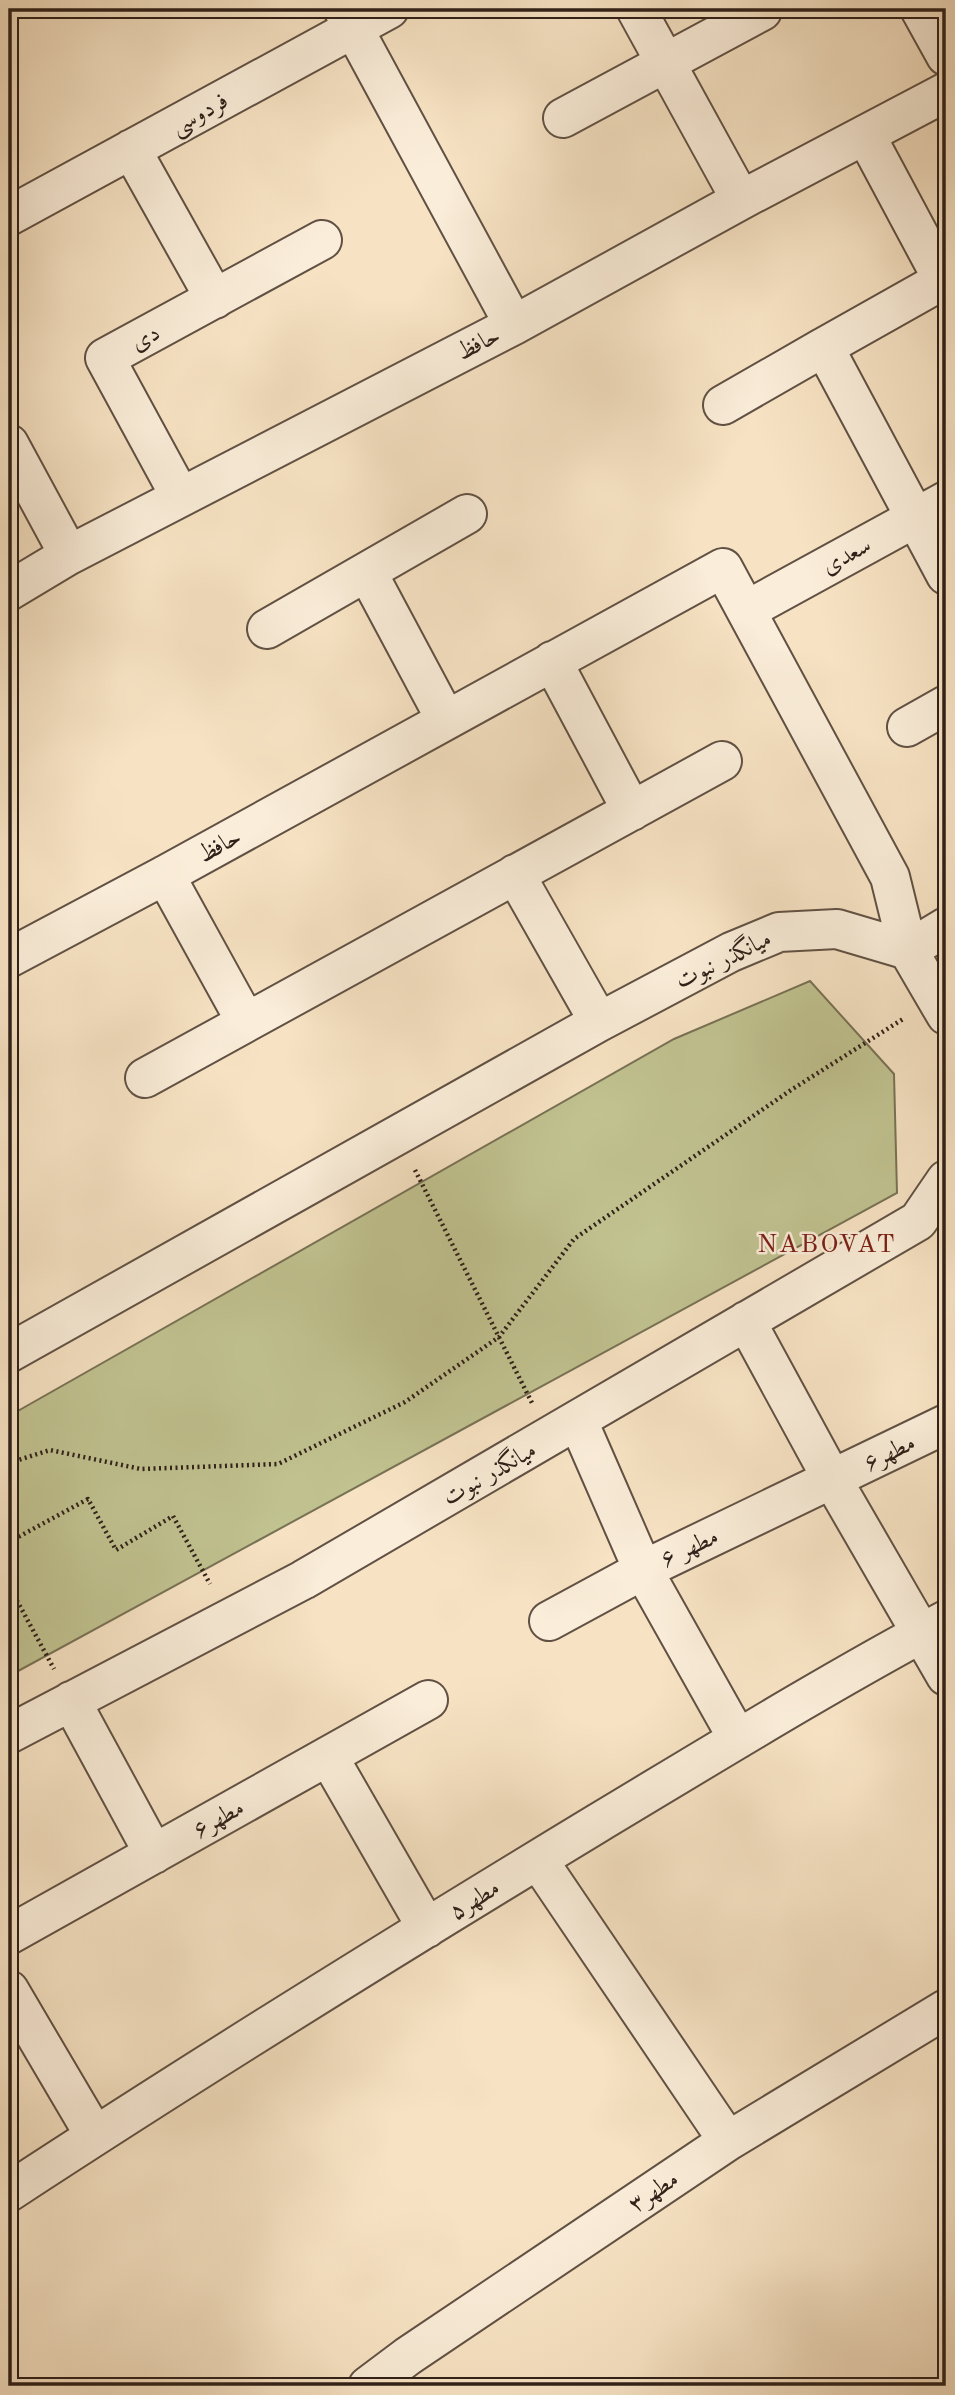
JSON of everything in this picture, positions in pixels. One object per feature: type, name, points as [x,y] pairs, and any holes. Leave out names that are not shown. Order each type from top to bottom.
[{"type":"street","name":"فردوسی","points":[[9,216],[131,149],[348,19],[389,9]]},
{"type":"street","points":[[636,9],[741,200]]},
{"type":"street","points":[[920,9],[946,55]]},
{"type":"street","points":[[563,118],[762,10]]},
{"type":"street","points":[[348,19],[514,325]]},
{"type":"street","name":"حافظ","points":[[9,591],[69,555],[514,325],[741,200],[946,92]]},
{"type":"street","points":[[723,405],[943,280],[866,135]]},
{"type":"street","points":[[131,149],[215,299]]},
{"type":"street","name":"دی","points":[[180,496],[105,358],[323,240]]},
{"type":"street","points":[[824,347],[931,509],[946,575]]},
{"type":"street","points":[[9,444],[69,555]]},
{"type":"street","name":"سعدی","points":[[747,610],[931,509]]},
{"type":"street","points":[[267,629],[467,514]]},
{"type":"street","name":"حافظ","points":[[9,958],[723,568],[747,610]]},
{"type":"street","points":[[367,572],[446,720]]},
{"type":"street","points":[[747,610],[890,877],[908,950],[941,1006]]},
{"type":"street","points":[[552,661],[632,811]]},
{"type":"street","points":[[907,727],[946,705]]},
{"type":"street","points":[[145,1077],[722,761]]},
{"type":"street","points":[[515,874],[599,1022]]},
{"type":"street","points":[[165,875],[246,1022]]},
{"type":"street","points":[[908,950],[946,927]]},
{"type":"street","name":"میانگذر نبوت","points":[[9,1353],[397,1134],[731,952],[779,932],[836,929],[908,950]]},
{"type":"street","name":"میانگذر نبوت","points":[[9,1734],[303,1580],[918,1221],[946,1180]]},
{"type":"street","points":[[746,1321],[832,1479],[934,1626],[946,1676]]},
{"type":"street","name":"مطهر۶","points":[[832,1479],[946,1424]]},
{"type":"street","points":[[564,1429],[738,1739]]},
{"type":"street","name":"مطهر ۶","points":[[549,1621],[643,1570],[832,1479]]},
{"type":"street","name":"مطهر۵","points":[[9,2192],[538,1860],[738,1739],[934,1626]]},
{"type":"street","name":"مطهر۶","points":[[9,1936],[428,1700]]},
{"type":"street","points":[[71,1701],[154,1854]]},
{"type":"street","points":[[328,1756],[427,1928]]},
{"type":"street","points":[[538,1860],[727,2141]]},
{"type":"street","points":[[9,1990],[95,2136]]},
{"type":"street","name":"مطهر۳","points":[[368,2386],[408,2356],[727,2141],[946,2009]]},
{"type":"path","points":[[9,1463],[50,1450],[141,1469],[278,1464],[405,1402],[499,1337],[574,1239],[791,1090],[941,1006]]},
{"type":"path","points":[[397,1134],[499,1337],[564,1429]]},
{"type":"path","points":[[9,1542],[88,1499],[116,1550],[173,1516],[229,1619]]},
{"type":"path","points":[[9,1586],[71,1701]]},
{"type":"green space","points":[[810,981],[894,1074],[897,1193],[9,1676],[9,1416],[674,1039]]},
{"type":"district","name":"NABOVAT","points":[[827,1243]]}]
